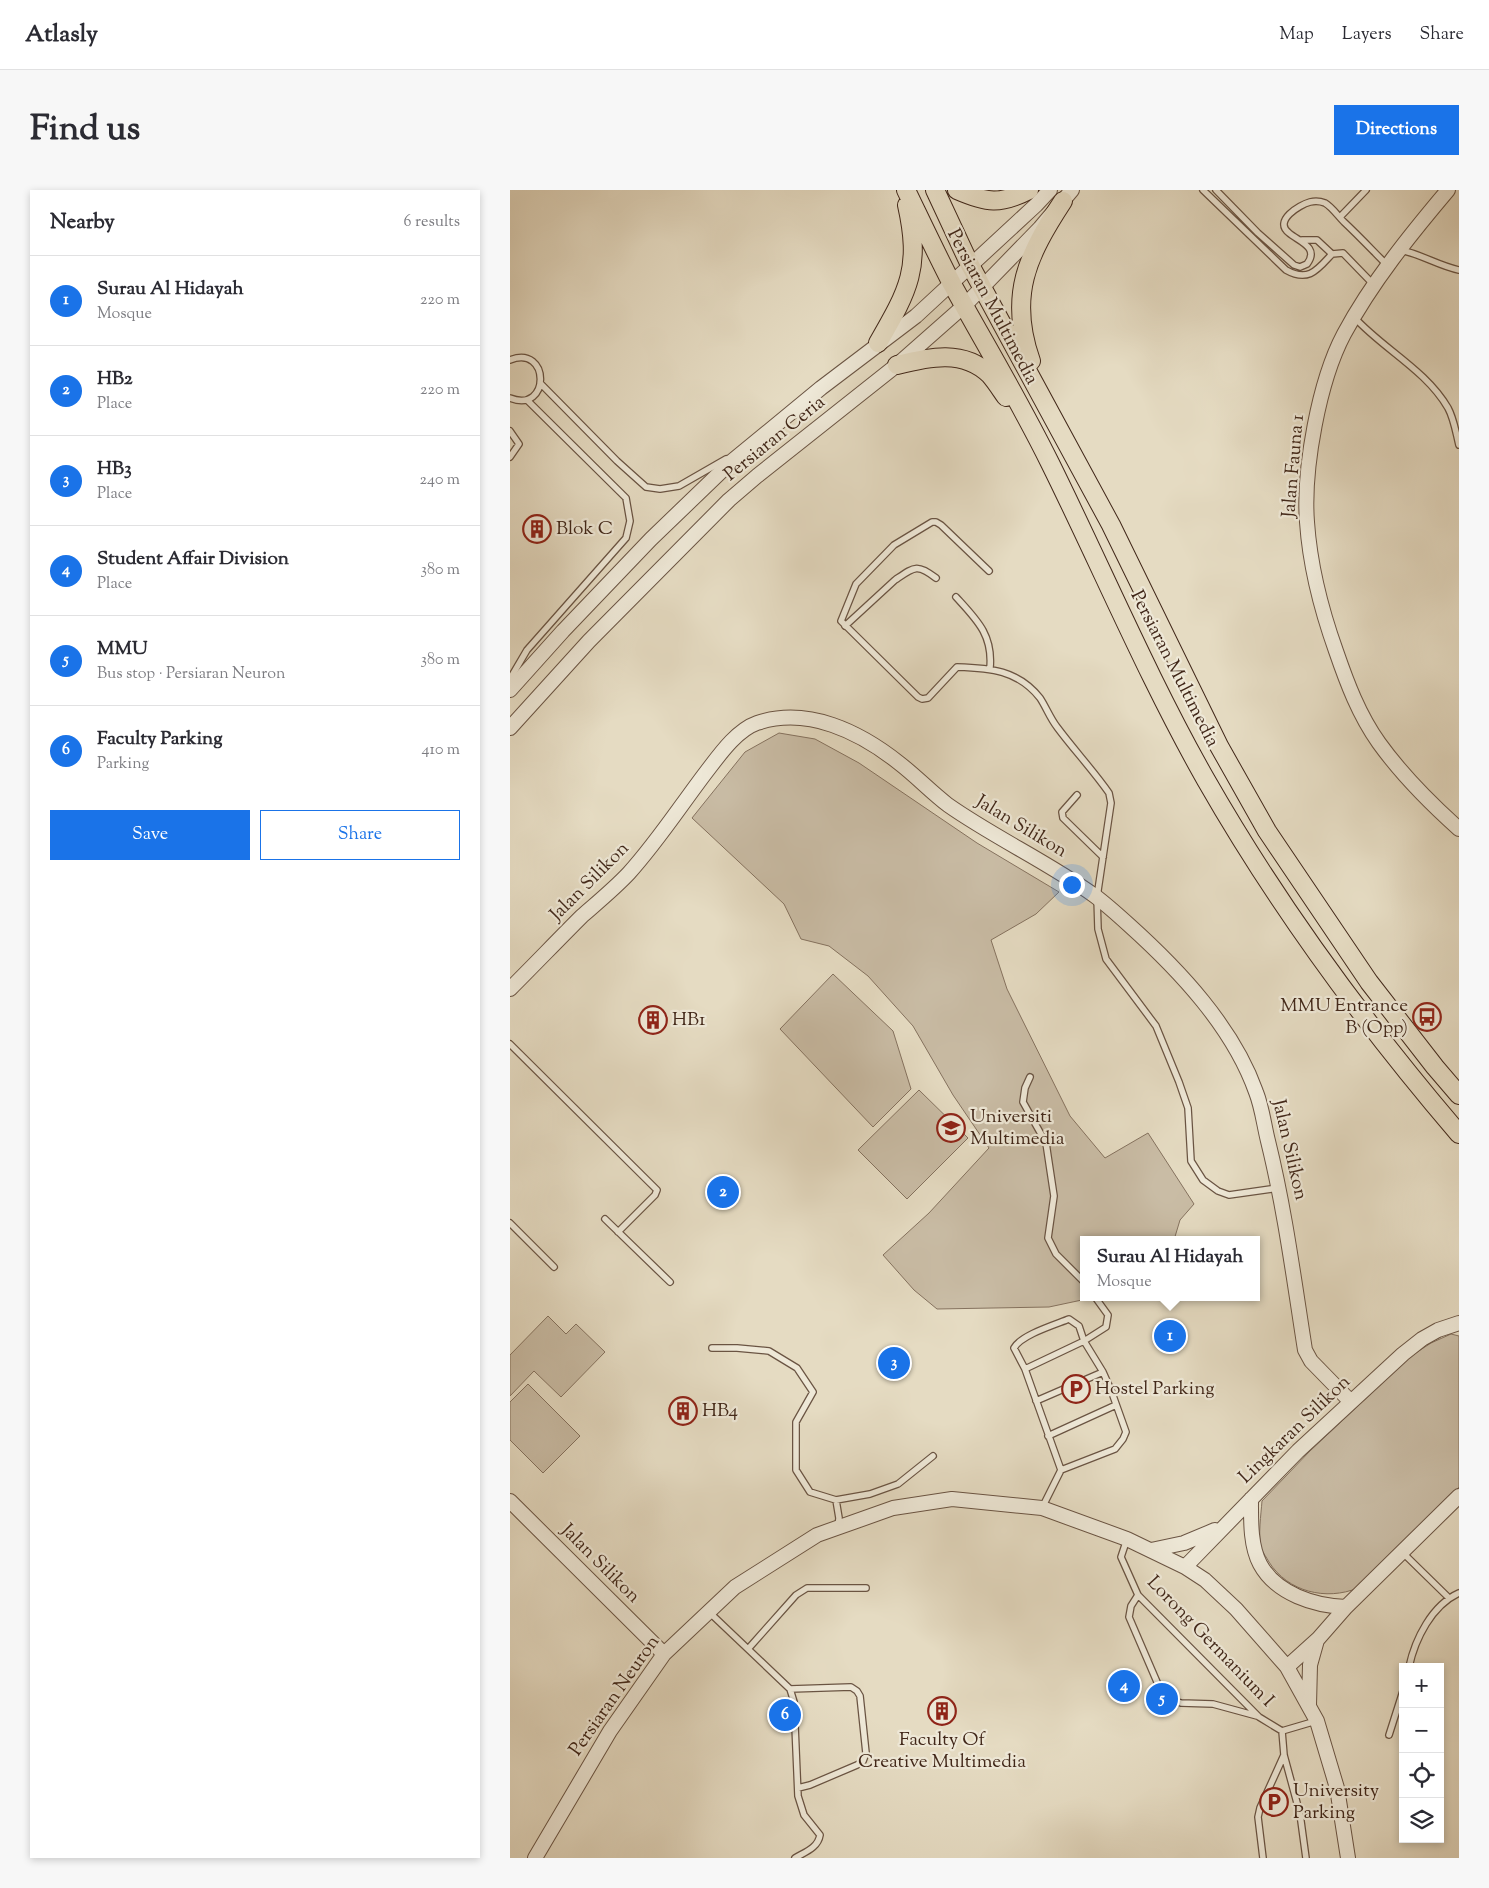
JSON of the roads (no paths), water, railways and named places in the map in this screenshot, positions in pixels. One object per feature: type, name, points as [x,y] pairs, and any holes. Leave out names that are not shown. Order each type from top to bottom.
[{"type":"main road","name":"Persiaran Multimedia","points":[[905,190],[952,284],[1050,462],[1176,723],[1206,779],[1235,828],[1340,985],[1410,1076],[1459,1134]]},
{"type":"main road","points":[[878,343],[904,295],[910,276],[913,236],[905,190]]},
{"type":"main road","name":"Persiaran Multimedia","points":[[935,190],[970,266],[1111,525],[1219,746],[1267,831],[1369,982],[1418,1046],[1459,1095]]},
{"type":"main road","points":[[958,190],[983,201],[993,202],[1029,190]]},
{"type":"main road","points":[[1058,427],[1026,346],[1020,309],[1023,281],[1062,194]]},
{"type":"main road","points":[[897,365],[919,359],[954,356],[963,358],[977,366],[990,375],[1014,407],[1050,462]]},
{"type":"street","name":"Jalan Fauna 1","points":[[1448,190],[1398,250],[1343,335],[1331,364],[1319,404],[1308,481],[1307,521],[1312,568],[1326,624],[1358,709],[1379,743],[1407,778],[1459,829]]},
{"type":"street","name":"Persiaran Ceria","points":[[510,690],[563,631],[731,462],[878,343],[916,316],[1036,205],[1062,194]]},
{"type":"street","name":"Persiaran Ceria","points":[[510,728],[595,635],[729,500],[897,365],[965,305],[1040,228],[1062,194]]},
{"type":"street","name":"Jalan Silikon","points":[[510,989],[628,874],[668,825],[718,757],[740,734],[755,724],[777,719],[807,718],[847,730],[900,763],[946,803],[1027,855],[1061,872],[1097,898],[1156,950],[1186,981],[1214,1016],[1237,1052],[1256,1092],[1280,1188],[1305,1350],[1311,1361],[1350,1402]]},
{"type":"street","name":"Lingkaran Silikon","points":[[1185,1567],[1251,1499],[1402,1354],[1438,1330],[1459,1324]]},
{"type":"street","points":[[1287,1667],[1318,1639],[1346,1607],[1459,1496]]},
{"type":"street","name":"Persiaran Neuron","points":[[535,1858],[610,1731],[664,1654],[707,1611],[735,1587],[774,1560],[817,1535],[893,1508],[952,1499],[1042,1508],[1127,1539],[1185,1567],[1205,1580],[1236,1609],[1287,1667],[1317,1720],[1337,1788],[1348,1858]]},
{"type":"street","points":[[1251,1499],[1252,1535],[1259,1563],[1273,1581],[1291,1593],[1312,1602],[1332,1607],[1346,1607]]},
{"type":"street","name":"Jalan Silikon","points":[[510,1501],[664,1654]]},
{"type":"street","points":[[1151,1550],[1184,1544],[1223,1527]]},
{"type":"street","points":[[1309,1705],[1310,1665],[1318,1639]]},
{"type":"lane","points":[[1203,190],[1286,270],[1294,275],[1304,276],[1311,274],[1332,254],[1343,253],[1374,285]]},
{"type":"lane","points":[[1216,190],[1258,234],[1290,262],[1300,266],[1307,264],[1311,257],[1308,245],[1288,233],[1284,227],[1285,221],[1294,209],[1312,201],[1318,201],[1325,203],[1388,266]]},
{"type":"lane","points":[[1340,217],[1366,190]]},
{"type":"lane","points":[[1302,240],[1317,240],[1332,254]]},
{"type":"lane","points":[[1398,250],[1414,252],[1459,270]]},
{"type":"lane","points":[[1354,317],[1369,334],[1416,370],[1440,396],[1449,410],[1459,445]]},
{"type":"lane","points":[[510,360],[517,358],[527,359],[536,364],[541,373],[541,384],[536,394],[527,400],[517,401],[510,398]]},
{"type":"lane","points":[[541,384],[617,461],[646,487],[660,489],[679,486],[717,465],[762,435]]},
{"type":"lane","points":[[510,678],[527,650],[626,538],[630,521],[626,498],[527,400]]},
{"type":"lane","points":[[510,431],[519,444],[510,457]]},
{"type":"lane","points":[[989,571],[941,525],[932,522],[894,545],[856,584],[840,621],[922,699],[928,698],[957,667],[990,668],[1012,675],[1026,683],[1040,698],[1055,725],[1109,793],[1111,803],[1097,898],[1098,929],[1106,959],[1156,1026],[1179,1082],[1188,1108],[1191,1161],[1203,1180],[1218,1191],[1229,1195],[1280,1188]]},
{"type":"lane","points":[[845,626],[903,574],[919,568],[926,570],[936,578]]},
{"type":"lane","points":[[956,597],[983,628],[990,648],[990,668]]},
{"type":"lane","points":[[1077,796],[1062,812],[1063,818],[1103,857]]},
{"type":"lane","points":[[510,1044],[657,1190],[655,1195],[618,1232]]},
{"type":"lane","points":[[1030,1077],[1024,1088],[1023,1102],[1046,1143],[1054,1196],[1048,1238],[1056,1254],[1080,1278]]},
{"type":"lane","points":[[605,1218],[670,1282]]},
{"type":"lane","points":[[510,1222],[554,1267]]},
{"type":"lane","points":[[1026,1369],[1084,1341],[1106,1327],[1108,1316],[1098,1301]]},
{"type":"lane","points":[[1042,1508],[1061,1470],[1115,1449],[1126,1432],[1103,1372],[1084,1341],[1079,1326],[1069,1319],[1024,1338],[1014,1348],[1026,1369],[1061,1470]]},
{"type":"lane","points":[[712,1348],[769,1351],[797,1368],[813,1392],[796,1422],[796,1470],[810,1492],[836,1500],[870,1494],[898,1484],[933,1456]]},
{"type":"lane","points":[[1036,1401],[1103,1372]]},
{"type":"lane","points":[[1048,1436],[1116,1405]]},
{"type":"lane","points":[[836,1500],[839,1518],[838,1527]]},
{"type":"lane","name":"Lorong Germanium I","points":[[1127,1539],[1120,1557],[1138,1595],[1259,1717],[1282,1731]]},
{"type":"lane","points":[[1402,1552],[1449,1598]]},
{"type":"lane","points":[[748,1649],[796,1595],[808,1588],[866,1588]]},
{"type":"lane","points":[[1410,1663],[1414,1648],[1426,1624],[1449,1598],[1459,1593]]},
{"type":"lane","points":[[1138,1595],[1131,1606],[1129,1617],[1157,1682]]},
{"type":"lane","points":[[707,1611],[790,1689],[794,1702],[798,1788],[804,1815],[820,1835],[819,1841],[813,1847],[794,1858]]},
{"type":"lane","points":[[790,1689],[851,1687],[857,1691],[860,1696],[866,1753],[863,1761],[856,1765],[810,1785],[798,1788]]},
{"type":"lane","points":[[1175,1701],[1213,1704],[1259,1717]]},
{"type":"lane","points":[[1390,1735],[1399,1705]]},
{"type":"lane","points":[[1306,1858],[1300,1814],[1284,1754],[1282,1731],[1317,1720]]},
{"type":"lane","points":[[1263,1858],[1258,1818],[1260,1808],[1284,1754]]},
{"type":"place","name":"Blok C","points":[[537,529]]},
{"type":"place","name":"MMU Entrance B (Opp)","points":[[1427,1017]]},
{"type":"place","name":"HB1","points":[[653,1020]]},
{"type":"place","name":"Universiti Multimedia","points":[[951,1128]]},
{"type":"place","name":"HB2","points":[[723,1192]]},
{"type":"place","name":"Surau Al Hidayah","points":[[1170,1336]]},
{"type":"place","name":"HB3","points":[[894,1363]]},
{"type":"place","name":"Hostel Parking","points":[[1076,1389]]},
{"type":"place","name":"HB4","points":[[683,1411]]},
{"type":"place","name":"Student Affair Division","points":[[1124,1686]]},
{"type":"place","name":"MMU","points":[[1162,1699]]},
{"type":"place","name":"Faculty Of Creative Multimedia","points":[[942,1711]]},
{"type":"place","name":"Faculty Parking","points":[[785,1715]]},
{"type":"place","name":"University Parking","points":[[1274,1802]]}]
